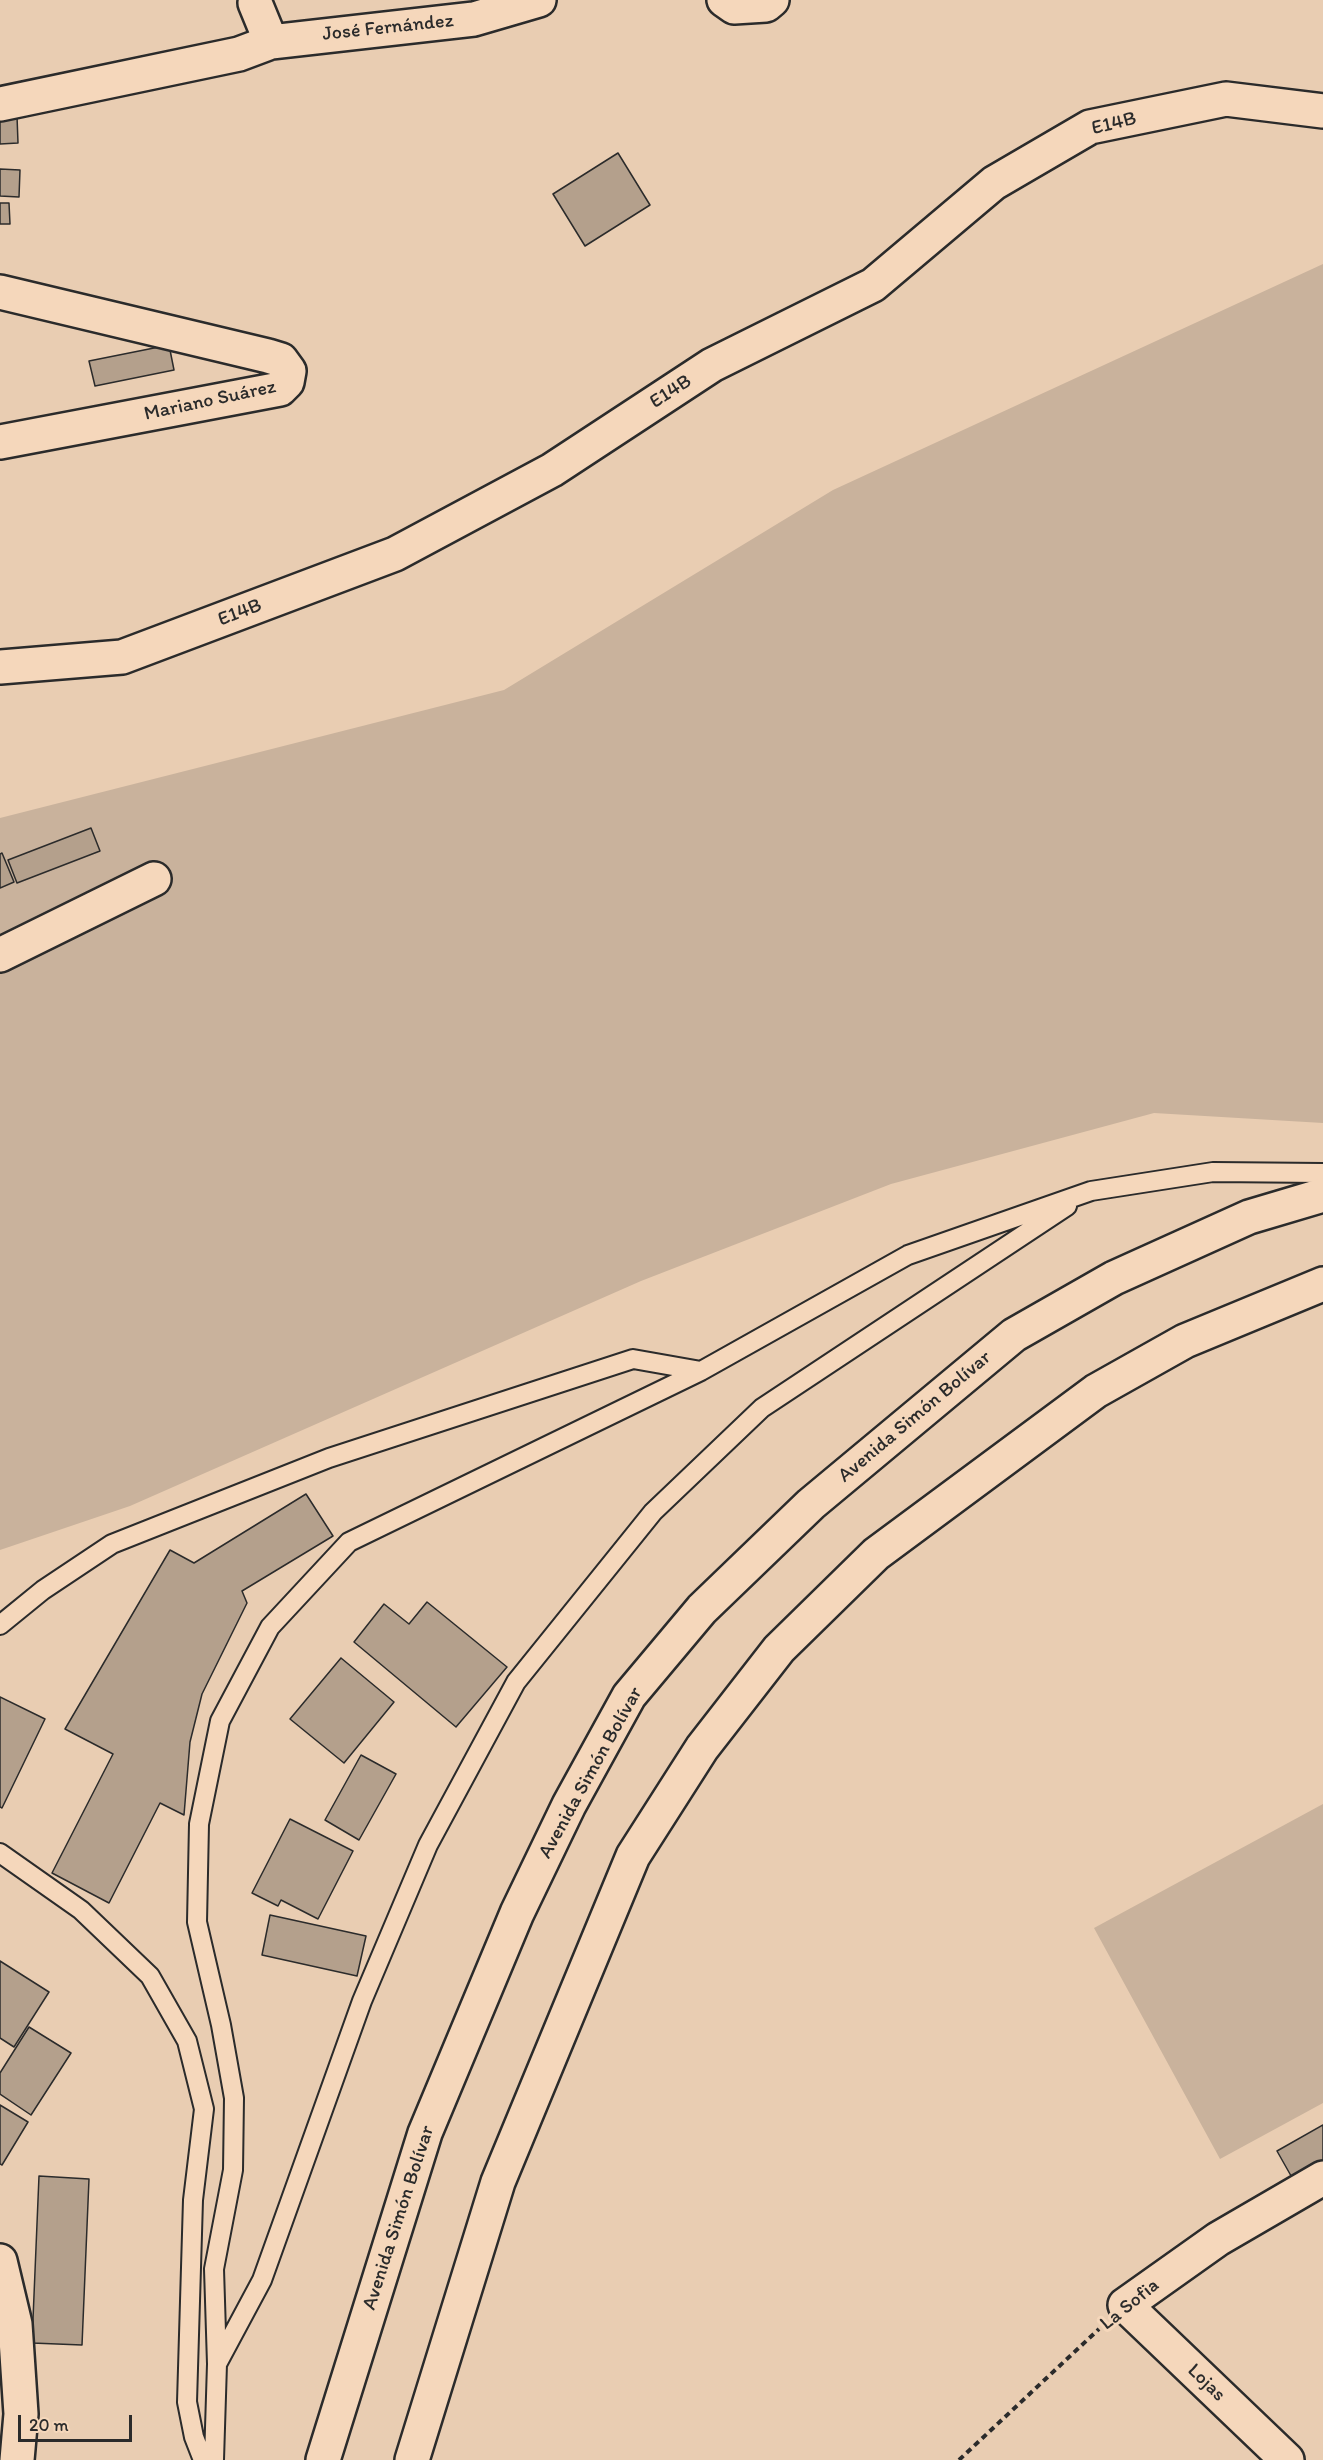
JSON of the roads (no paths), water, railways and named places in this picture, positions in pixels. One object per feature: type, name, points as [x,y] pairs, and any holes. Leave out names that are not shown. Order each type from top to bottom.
[{"type":"main road","name":"José Fernández","points":[[271,42],[474,19],[539,0]]},
{"type":"main road","points":[[724,0],[734,7],[766,5],[772,0]]},
{"type":"main road","points":[[0,104],[239,54],[271,42],[254,1]]},
{"type":"main road","name":"E14B","points":[[0,667],[122,657],[395,554],[552,470],[712,364],[873,285],[994,183],[1090,127],[1226,99],[1323,111]]},
{"type":"main road","name":"Mariano Suárez","points":[[0,292],[268,356],[281,360],[289,371],[287,382],[280,389],[0,442]]},
{"type":"main road","points":[[0,955],[154,879]]},
{"type":"main road","name":"Avenida Simón Bolívar","points":[[323,2460],[425,2133],[517,1913],[569,1805],[629,1696],[702,1609],[811,1504],[1014,1335],[1114,1278],[1249,1217],[1323,1195]]},
{"type":"main road","points":[[412,2460],[507,2159],[633,1856],[702,1748],[779,1649],[876,1554],[1096,1391],[1185,1341],[1323,1284]]},
{"type":"main road","name":"La Sofia","points":[[1125,2305],[1218,2239],[1323,2178]]},
{"type":"main road","points":[[0,2260],[15,2324],[21,2414],[18,2460]]},
{"type":"main road","name":"Lojas","points":[[1125,2305],[1287,2460]]},
{"type":"lane","points":[[214,2460],[217,2364],[214,2269],[233,2170],[234,2098],[221,2025],[197,1922],[199,1824],[220,1721],[270,1627],[349,1542],[701,1371],[908,1255],[1091,1191],[1213,1172],[1323,1173]]},
{"type":"lane","points":[[217,2364],[262,2280],[362,2001],[428,1845],[516,1682],[653,1512],[762,1408],[1091,1191]]},
{"type":"lane","points":[[0,1624],[43,1590],[112,1544],[329,1458],[633,1359],[701,1371]]},
{"type":"lane","points":[[0,1852],[81,1910],[150,1976],[186,2041],[204,2109],[193,2200],[187,2391],[194,2437],[203,2460]]}]
